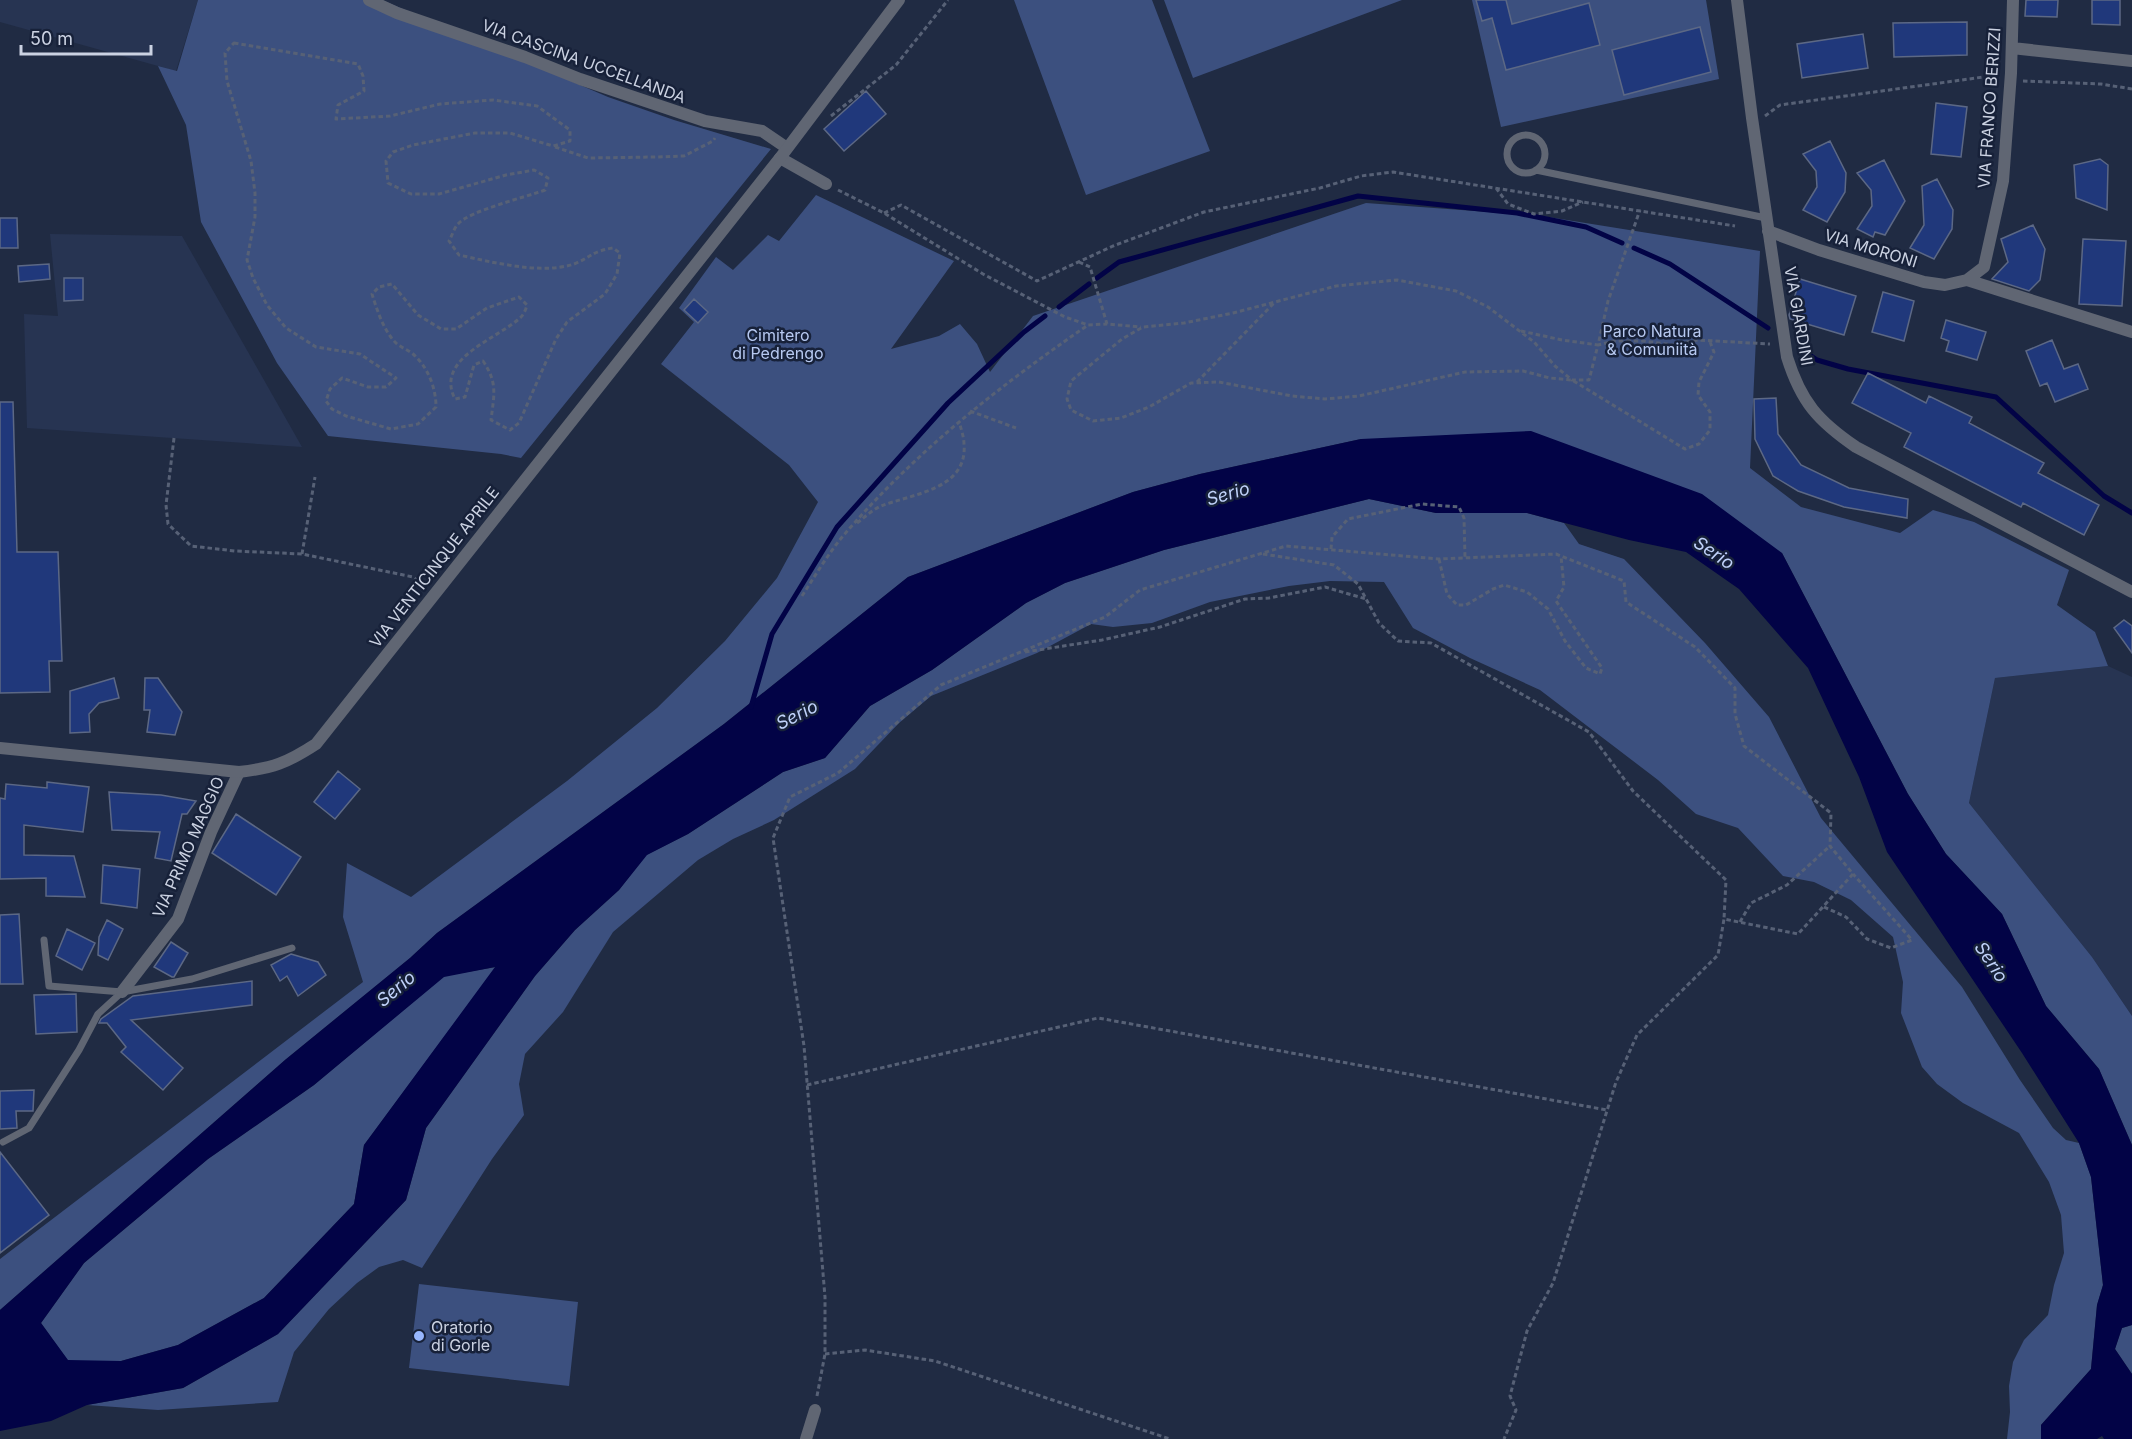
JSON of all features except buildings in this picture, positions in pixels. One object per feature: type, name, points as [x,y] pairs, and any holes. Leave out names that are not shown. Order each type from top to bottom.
[{"type":"street","name":"VIA CASCINA UCCELLANDA","points":[[369,0],[397,13],[525,57],[580,79],[705,121],[762,131],[783,153],[826,184]]},
{"type":"street","name":"VIA VENTICINQUE APRILE","points":[[0,748],[239,772],[267,769],[292,760],[316,744],[783,153],[899,0]]},
{"type":"street","name":"VIA GIARDINI","points":[[1737,0],[1787,357],[1794,380],[1804,399],[1836,434],[1873,457],[2132,592]]},
{"type":"street","name":"VIA FRANCO BERIZZI","points":[[1967,280],[1984,267],[2003,181],[2011,77],[2013,0]]},
{"type":"street","points":[[2012,48],[2132,61]]},
{"type":"street","name":"VIA MORONI","points":[[1768,231],[1819,250],[1924,282],[1945,285],[1967,280]]},
{"type":"street","points":[[1967,280],[2132,332]]},
{"type":"street","name":"VIA PRIMO MAGGIO","points":[[122,992],[178,919],[211,831],[239,772]]},
{"type":"street","points":[[806,1439],[813,1416]]},
{"type":"lane","points":[[1536,170],[1544,161],[1544,149],[1541,143],[1531,136],[1514,140],[1507,156],[1512,168],[1524,173],[1536,170],[1766,218]]},
{"type":"lane","points":[[44,940],[49,986],[122,992],[192,979],[292,948]]},
{"type":"lane","points":[[3,1142],[29,1128],[79,1050],[98,1014],[122,992]]},
{"type":"path","points":[[826,120],[896,65],[948,0]]},
{"type":"path","points":[[553,146],[570,141],[570,130],[537,106],[493,100],[440,104],[390,116],[336,118],[338,105],[364,91],[363,76],[358,64],[234,43],[225,53],[227,81],[251,161],[255,193],[255,217],[247,260],[253,278],[267,304],[286,328],[316,347],[360,354],[396,378],[386,387],[368,387],[342,378],[330,389],[326,401],[332,409],[370,424],[391,429],[417,424],[436,407],[436,391],[425,369],[413,354],[396,343],[376,308],[372,294],[379,287],[392,284],[418,315],[441,329],[456,329],[487,308],[519,297],[527,305],[522,316],[473,349],[458,363],[449,380],[450,390],[455,399],[465,397],[474,365],[483,361],[492,374],[495,394],[491,420],[510,430],[519,423],[556,339],[567,322],[605,294],[617,274],[620,253],[613,248],[597,250],[575,264],[551,268],[459,255],[449,241],[458,223],[496,205],[522,199],[545,190],[548,178],[534,170],[506,175],[440,194],[411,194],[388,183],[386,160],[393,152],[413,145],[475,134],[510,133],[588,158],[684,156],[713,141],[723,124]]},
{"type":"path","points":[[1752,117],[1764,117],[1780,105],[2011,77],[2101,84],[2132,89]]},
{"type":"path","points":[[884,213],[901,205],[1037,281],[1113,246],[1204,212],[1320,188],[1361,176],[1393,172],[1737,226]]},
{"type":"path","points":[[826,184],[884,213],[998,283],[1065,317],[1088,325],[1143,327],[1194,321],[1336,286],[1397,280],[1456,291],[1488,307],[1534,342],[1555,366],[1572,380],[1685,449],[1699,444],[1710,430],[1710,412],[1698,395],[1699,382],[1714,352],[1710,342]]},
{"type":"path","points":[[1495,187],[1508,204],[1534,214],[1562,211],[1584,202]]},
{"type":"path","points":[[1143,327],[1122,339],[1071,381],[1067,399],[1071,410],[1093,421],[1121,418],[1149,408],[1191,383],[1219,382],[1292,396],[1325,399],[1359,396],[1465,372],[1523,371],[1550,378],[1589,380],[1608,301],[1640,210]]},
{"type":"path","points":[[1079,262],[1090,267],[1107,324]]},
{"type":"path","points":[[1196,383],[1275,302]]},
{"type":"path","points":[[802,596],[825,560],[851,527],[923,451],[970,411],[1088,325]]},
{"type":"path","points":[[1518,330],[1598,345],[1614,341],[1643,341],[1673,345],[1698,340],[1772,345]]},
{"type":"path","points":[[970,411],[1016,428]]},
{"type":"path","points":[[851,527],[879,507],[938,487],[952,477],[963,461],[964,446],[959,421]]},
{"type":"path","points":[[174,438],[166,505],[168,524],[191,546],[235,551],[303,554],[413,577]]},
{"type":"path","points":[[303,554],[315,477]]},
{"type":"path","points":[[1331,549],[1332,537],[1348,519],[1422,504],[1459,507],[1464,518],[1465,558]]},
{"type":"path","points":[[813,1416],[825,1354],[825,1297],[804,1046],[772,838],[790,797],[838,773],[941,685],[1105,617],[1140,590],[1286,546],[1439,559],[1556,554],[1624,581],[1626,602],[1695,647],[1735,688],[1735,714],[1744,746],[1831,813],[1830,846],[1912,940],[1891,948],[1867,939],[1846,917],[1824,907]]},
{"type":"path","points":[[1262,553],[1334,565],[1358,584],[1379,623],[1398,640],[1431,643],[1589,732],[1633,791],[1726,880],[1725,919],[1718,955],[1637,1035],[1616,1082],[1553,1283],[1527,1332],[1510,1396],[1516,1410],[1504,1439]]},
{"type":"path","points":[[1439,559],[1447,594],[1457,605],[1466,605],[1504,585],[1527,592],[1548,609],[1565,641],[1587,668],[1600,674],[1602,668],[1556,601],[1564,587],[1561,556]]},
{"type":"path","points":[[1017,654],[1102,640],[1160,627],[1245,599],[1269,598],[1325,587],[1366,599]]},
{"type":"path","points":[[1740,922],[1751,903],[1787,885],[1830,846]]},
{"type":"path","points":[[1725,919],[1798,934],[1853,874]]},
{"type":"path","points":[[807,1085],[1098,1018],[1607,1110]]},
{"type":"path","points":[[825,1354],[865,1350],[935,1361],[1170,1439]]},
{"type":"shaded area","points":[[0,0],[198,0],[176,71],[0,22]]},
{"type":"shaded area","points":[[50,234],[182,236],[302,447],[27,428],[24,314],[58,316]]},
{"type":"shaded area","points":[[2108,666],[2132,677],[2132,1016],[2092,957],[1969,803],[1995,678]]},
{"type":"green space","points":[[198,0],[382,0],[608,97],[674,120],[771,149],[521,458],[328,436],[277,363],[201,222],[186,125],[158,66],[177,71]]},
{"type":"green space","points":[[1014,0],[1152,0],[1210,151],[1086,195]]},
{"type":"green space","points":[[1164,0],[1402,0],[1193,78]]},
{"type":"green space","points":[[1472,0],[1706,0],[1719,79],[1501,127]]},
{"type":"green space","points":[[816,195],[954,261],[891,349],[939,336],[960,324],[977,344],[990,372],[1033,316],[1366,203],[1542,216],[1760,251],[1750,468],[1801,507],[1900,533],[1933,510],[1974,522],[2069,570],[2057,605],[2095,632],[2108,666],[1995,678],[1969,803],[2092,957],[2132,1016],[2132,1145],[2099,1069],[2046,1006],[2002,914],[1946,854],[1908,794],[1782,553],[1361,439],[1200,474],[1133,492],[908,577],[724,724],[437,933],[410,958],[285,1060],[0,1310],[0,1259],[363,982],[343,917],[347,863],[411,897],[567,781],[657,708],[725,641],[777,578],[818,502],[789,465],[661,364],[694,322],[679,308],[716,257],[733,270],[768,235],[779,241]]},
{"type":"green space","points":[[1369,499],[1436,513],[1527,513],[1564,523],[1579,544],[1624,559],[1705,643],[1769,717],[1821,818],[1962,987],[2053,1128],[2066,1140],[2079,1143],[2091,1177],[2103,1285],[2097,1305],[2091,1369],[2041,1425],[2041,1439],[2007,1439],[2010,1412],[2009,1386],[2013,1362],[2024,1340],[2048,1315],[2064,1253],[2061,1215],[2049,1182],[2019,1133],[1963,1103],[1937,1084],[1922,1067],[1901,1013],[1903,982],[1893,937],[1851,900],[1814,882],[1783,876],[1738,828],[1696,814],[1658,780],[1540,690],[1470,658],[1413,628],[1384,582],[1330,581],[1289,586],[1210,602],[1152,623],[1113,627],[1091,624],[1037,653],[931,696],[899,723],[855,769],[774,820],[733,839],[698,860],[613,932],[563,1012],[525,1054],[519,1084],[524,1115],[492,1159],[422,1268],[403,1260],[379,1267],[357,1283],[329,1309],[294,1352],[278,1402],[158,1410],[87,1405],[183,1388],[278,1334],[406,1200],[426,1128],[535,976],[575,930],[619,890],[646,855],[688,834],[783,772],[825,758],[870,706],[932,670],[1026,603],[1065,583],[1164,550]]},
{"type":"green space","points":[[496,967],[364,1145],[354,1204],[264,1298],[178,1345],[121,1361],[68,1361],[41,1323],[84,1263],[208,1159],[314,1085],[444,976]]},
{"type":"green space","points":[[419,1284],[578,1302],[569,1386],[409,1368]]},
{"type":"green space","points":[[2132,1325],[2132,1374],[2115,1349],[2122,1328]]},
{"type":"water","name":"Serio","points":[[1531,431],[1702,494],[1782,553],[1908,794],[1946,854],[2002,914],[2046,1006],[2099,1069],[2132,1145],[2132,1325],[2122,1328],[2115,1349],[2132,1374],[2132,1439],[2104,1439],[2102,1436],[2097,1439],[2041,1439],[2041,1425],[2091,1369],[2097,1305],[2103,1285],[2091,1177],[2079,1143],[2022,1053],[1887,852],[1859,777],[1808,668],[1739,589],[1686,552],[1629,540],[1527,513],[1436,513],[1369,499],[1164,550],[1065,583],[1026,603],[932,670],[870,706],[825,758],[783,772],[688,834],[647,855],[619,890],[575,930],[535,976],[426,1128],[406,1200],[278,1334],[183,1388],[87,1405],[51,1421],[0,1431],[0,1310],[285,1060],[410,958],[437,933],[724,724],[908,577],[1133,492],[1200,474],[1361,439]],"holes":[[[495,967],[364,1145],[354,1204],[264,1298],[178,1345],[121,1361],[68,1360],[41,1323],[84,1263],[208,1159],[314,1085],[444,977]]]},
{"type":"waterway","points":[[1097,278],[1119,262],[1358,196],[1517,213],[1586,227],[1622,243]]},
{"type":"waterway","points":[[1634,248],[1670,264],[1768,328]]},
{"type":"waterway","points":[[1059,307],[1089,284]]},
{"type":"waterway","points":[[751,707],[772,634],[837,527],[948,403],[1024,332],[1045,316]]},
{"type":"waterway","points":[[1801,349],[1817,360],[1848,369],[1996,397],[2104,496],[2132,513]]},
{"type":"place","name":"Oratorio di Gorle","points":[[419,1336]]},
{"type":"park label","name":"Parco Natura & Comuniità","points":[[1652,340]]},
{"type":"park label","name":"Cimitero di Pedrengo","points":[[778,344]]}]
